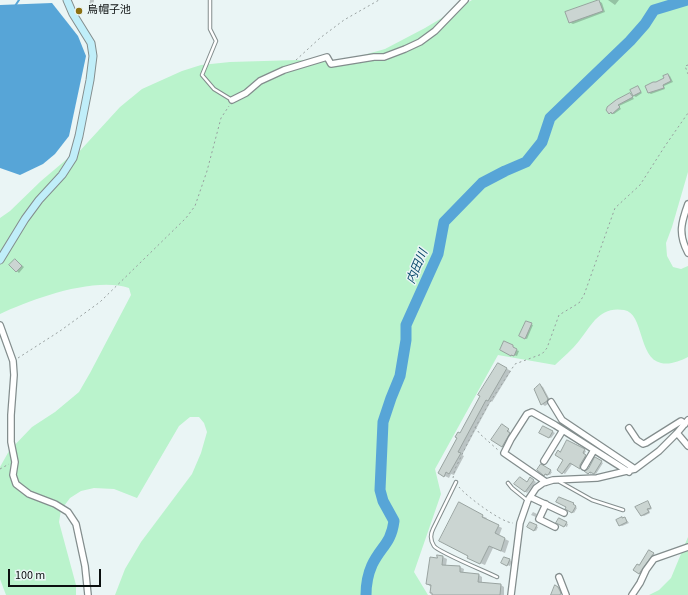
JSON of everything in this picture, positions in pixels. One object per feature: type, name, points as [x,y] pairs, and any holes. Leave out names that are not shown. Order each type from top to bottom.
[{"type":"street","points":[[0,260],[24,219],[62,175],[73,158],[79,136],[93,56],[91,43],[73,14],[67,0]]},
{"type":"street","points":[[232,100],[246,93],[260,81],[284,70],[327,57],[331,64],[374,57],[384,57],[405,49],[420,42],[435,31],[465,0]]},
{"type":"street","points":[[688,204],[680,231],[688,253]]},
{"type":"street","points":[[0,325],[13,361],[14,375],[11,415],[11,442],[15,462],[13,475],[16,484],[29,494],[56,504],[68,512],[76,524],[85,566],[88,595]]},
{"type":"street","points":[[551,402],[562,420],[632,471]]},
{"type":"street","points":[[546,482],[504,453],[527,414],[532,412],[594,450],[632,471]]},
{"type":"street","points":[[630,428],[637,440],[643,444],[681,421],[686,422]]},
{"type":"street","points":[[511,595],[520,524],[529,499],[536,488],[546,482],[557,480],[597,478],[632,471],[659,450],[686,422]]},
{"type":"street","points":[[544,461],[563,430]]},
{"type":"street","points":[[677,433],[688,446]]},
{"type":"street","points":[[584,467],[594,450]]},
{"type":"street","points":[[529,499],[546,504],[564,513]]},
{"type":"street","points":[[546,504],[539,519],[555,527]]},
{"type":"street","points":[[632,595],[654,559],[688,547]]},
{"type":"street","points":[[559,577],[565,594]]},
{"type":"lane","points":[[210,0],[210,29],[216,41],[202,75],[214,89],[232,100]]},
{"type":"lane","points":[[557,480],[592,500],[623,510]]},
{"type":"lane","points":[[456,482],[430,535],[430,539],[437,549],[496,577]]},
{"type":"lane","points":[[508,483],[512,488],[529,499]]},
{"type":"path","points":[[295,61],[320,38],[344,20],[379,0]]},
{"type":"path","points":[[688,65],[685,66],[688,74]]},
{"type":"path","points":[[13,361],[60,331],[100,302],[186,218],[195,206],[207,171],[221,118],[232,100]]},
{"type":"path","points":[[520,524],[508,523],[498,518],[460,489],[453,478],[455,469],[475,427],[515,364],[542,354],[547,348],[559,316],[579,303],[584,295],[615,208],[640,185],[688,113]]},
{"type":"path","points":[[475,427],[490,444],[497,450],[504,453]]},
{"type":"path","points":[[0,469],[15,462]]},
{"type":"green space","points":[[472,0],[688,0],[688,172],[666,243],[667,256],[673,267],[681,269],[688,266],[688,357],[671,363],[661,363],[654,359],[648,353],[644,345],[635,319],[630,313],[624,310],[608,311],[602,314],[592,323],[576,344],[555,365],[498,355],[435,469],[441,494],[414,572],[428,595],[115,595],[125,569],[141,542],[192,474],[201,453],[207,432],[204,423],[199,417],[190,417],[179,426],[137,498],[114,489],[94,488],[81,491],[70,498],[61,510],[59,522],[76,585],[76,595],[6,595],[0,579],[0,467],[9,451],[32,427],[55,412],[79,392],[131,295],[129,288],[115,285],[81,287],[45,296],[0,314],[0,218],[10,211],[41,181],[67,159],[77,154],[120,107],[142,89],[182,71],[201,65],[230,62],[298,60],[330,62],[353,58],[385,49],[425,28]]},
{"type":"green space","points":[[688,537],[688,595],[649,595],[659,590],[671,578]]},
{"type":"water","points":[[52,3],[78,36],[86,56],[69,136],[55,154],[43,164],[20,175],[0,168],[0,5]]},
{"type":"building","points":[[599,0],[603,11],[569,23],[565,12]]},
{"type":"building","points":[[668,74],[671,81],[663,85],[664,88],[648,93],[645,86],[664,78],[663,76]]},
{"type":"building","points":[[638,86],[641,92],[633,96],[630,90]]},
{"type":"building","points":[[630,93],[633,97],[618,105],[620,107],[612,114],[611,112],[609,114],[606,110],[607,107],[616,100]]},
{"type":"building","points":[[15,259],[22,266],[16,272],[9,265]]},
{"type":"building","points":[[526,321],[532,323],[525,339],[519,336]]},
{"type":"building","points":[[504,341],[513,345],[513,347],[517,349],[514,356],[500,350]]},
{"type":"building","points":[[498,363],[507,368],[488,401],[486,400],[458,452],[461,453],[449,474],[446,472],[444,477],[438,473],[457,438],[455,437],[458,432],[460,433],[480,396],[478,395]]},
{"type":"building","points":[[540,384],[548,399],[541,405],[534,389]]},
{"type":"building","points":[[502,424],[509,429],[507,431],[510,433],[502,447],[491,440]]},
{"type":"building","points":[[543,426],[553,431],[549,438],[539,433]]},
{"type":"building","points":[[567,440],[585,449],[583,453],[586,455],[580,465],[580,469],[570,463],[562,474],[557,470],[563,460],[555,455],[558,450],[560,452]]},
{"type":"building","points":[[595,457],[602,461],[594,474],[590,472],[588,474],[584,471],[588,469]]},
{"type":"building","points":[[541,464],[551,470],[548,475],[545,474],[544,476],[537,470]]},
{"type":"building","points":[[520,477],[527,482],[530,477],[534,480],[525,492],[514,484]]},
{"type":"building","points":[[559,497],[574,503],[573,504],[576,506],[572,513],[565,509],[566,507],[556,502]]},
{"type":"building","points":[[648,501],[651,508],[647,509],[649,512],[641,516],[635,507]]},
{"type":"building","points":[[459,502],[483,515],[482,517],[499,525],[495,533],[505,538],[501,551],[489,546],[480,564],[439,541]]},
{"type":"building","points":[[625,517],[627,522],[619,526],[616,520]]},
{"type":"building","points":[[559,518],[567,522],[564,527],[556,523]]},
{"type":"building","points":[[530,522],[537,525],[534,531],[527,527]]},
{"type":"building","points":[[649,550],[654,553],[639,574],[633,570],[637,564],[639,565]]},
{"type":"building","points":[[437,555],[443,556],[442,565],[460,566],[460,572],[479,574],[478,582],[501,584],[500,595],[432,595],[432,593],[430,593],[431,585],[426,584],[430,557],[437,558]]},
{"type":"building","points":[[504,557],[510,559],[507,566],[501,563]]},
{"type":"building","points":[[555,585],[561,593],[560,595],[551,595]]},
{"type":"waterway","points":[[15,6],[19,0]]},
{"type":"waterway","name":"内田川","points":[[366,595],[366,587],[371,568],[375,559],[391,535],[394,521],[383,501],[380,490],[383,422],[400,376],[406,340],[406,325],[438,254],[444,222],[482,183],[526,162],[542,142],[550,118],[630,41],[645,24],[654,10],[687,0]]},
{"type":"place","name":"烏帽子池","points":[[79,11]]}]
